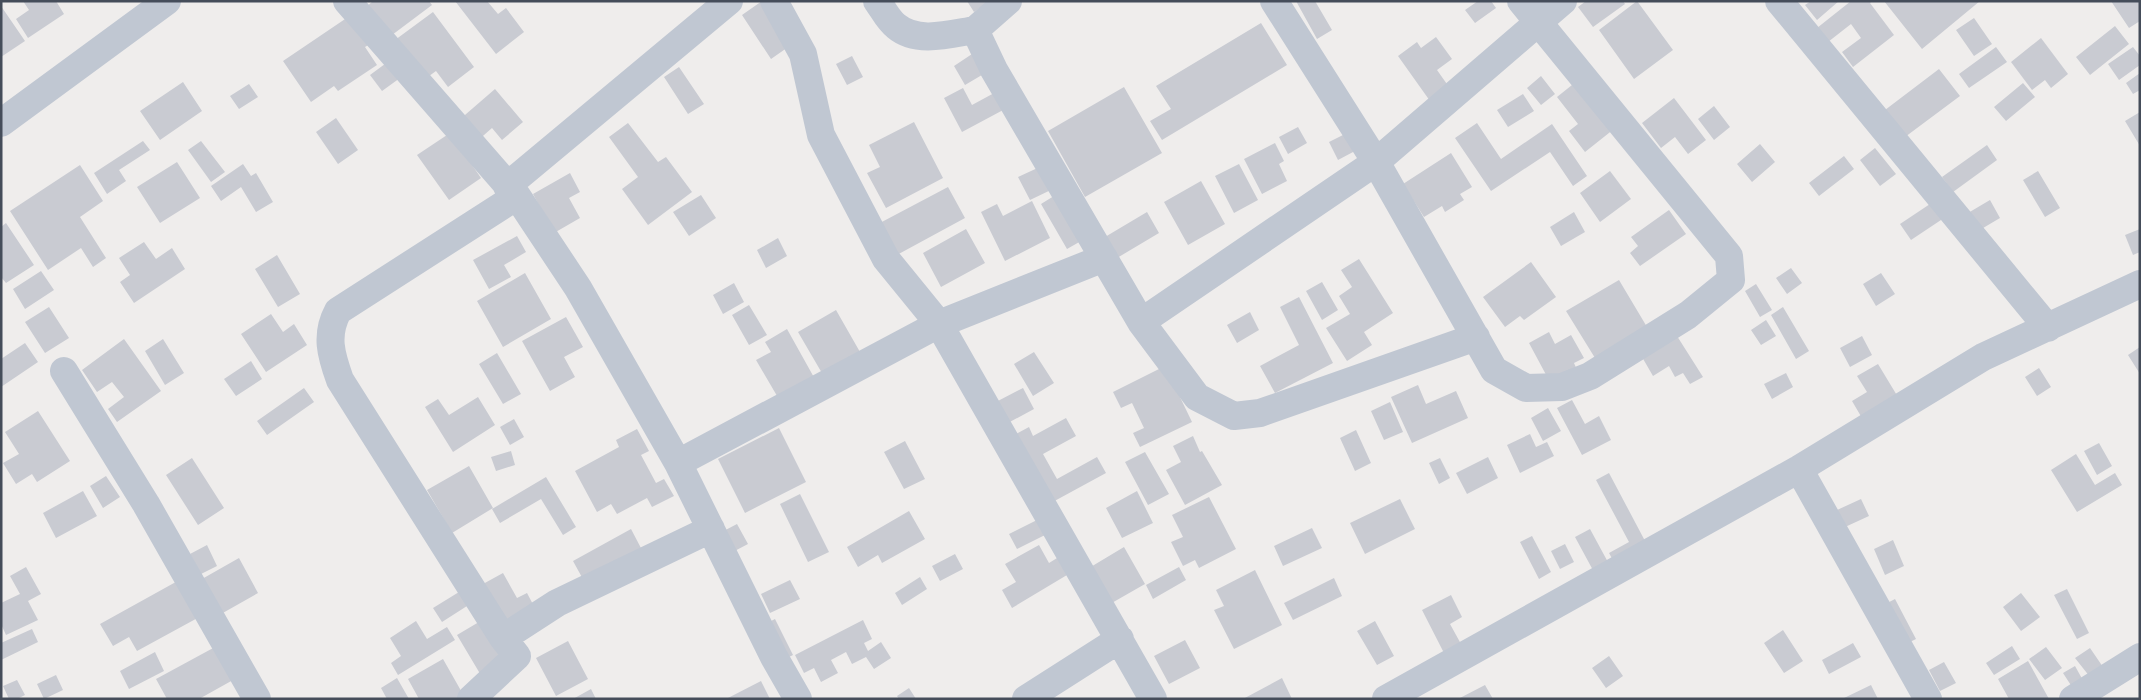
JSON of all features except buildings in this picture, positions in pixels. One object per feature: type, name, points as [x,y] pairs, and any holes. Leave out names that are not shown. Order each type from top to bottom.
[{"type":"street","points":[[1,124],[167,1]]},
{"type":"street","points":[[347,1],[512,191],[578,288],[678,463],[774,657],[798,699]]},
{"type":"street","points":[[471,699],[517,656],[503,638],[340,380],[331,356],[329,337],[331,324],[338,311],[512,191],[728,1]]},
{"type":"street","points":[[774,1],[803,54],[820,134],[886,259],[939,324],[1153,699]]},
{"type":"street","points":[[877,1],[896,26],[908,33],[935,37],[975,30],[1008,1]]},
{"type":"street","points":[[1274,1],[1376,162],[1494,370],[1526,388],[1562,387],[1590,376],[1680,320],[1731,280],[1729,256],[1530,11]]},
{"type":"street","points":[[1141,322],[1376,162],[1530,11],[1563,1]]},
{"type":"street","points":[[1779,1],[2048,328]]},
{"type":"street","points":[[975,30],[994,70],[1141,322],[1196,397],[1234,416],[1260,413],[1476,337]]},
{"type":"street","points":[[678,463],[939,324],[1104,258]]},
{"type":"street","points":[[1386,699],[1799,469],[1983,358],[2140,284]]},
{"type":"street","points":[[64,371],[146,504],[257,699]]},
{"type":"street","points":[[1799,469],[1928,699]]},
{"type":"street","points":[[503,638],[557,602],[711,529]]},
{"type":"street","points":[[1026,699],[1120,640]]},
{"type":"street","points":[[2073,699],[2140,657]]}]
